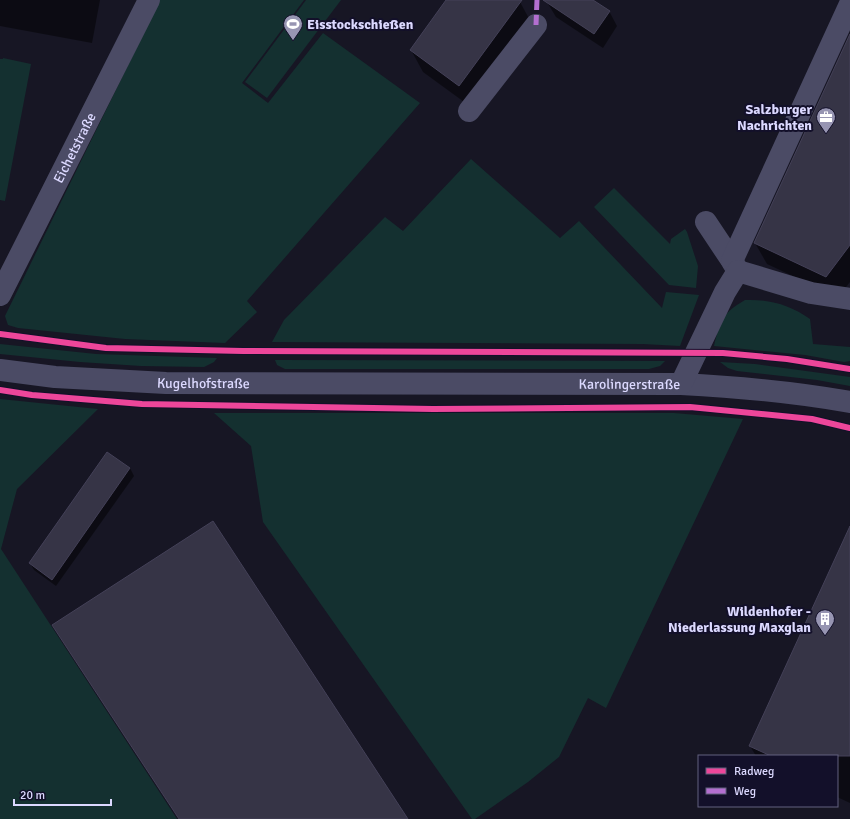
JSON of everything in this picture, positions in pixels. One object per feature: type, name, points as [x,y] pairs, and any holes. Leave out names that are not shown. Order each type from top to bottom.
[{"type":"street","name":"Eichetstraße","points":[[0,295],[150,0]]},
{"type":"street","points":[[681,384],[725,292],[850,4]]},
{"type":"street","points":[[469,111],[536,25]]},
{"type":"street","points":[[706,222],[735,266],[811,293],[850,299]]},
{"type":"street","name":"Kugelhofstraße","points":[[0,370],[55,377],[166,383],[407,384]]},
{"type":"street","name":"Karolingerstraße","points":[[407,384],[681,384],[747,388],[817,396],[850,402]]},
{"type":"green space","points":[[160,0],[304,0],[242,83],[268,103],[323,33],[420,103],[247,301],[257,312],[225,343],[125,339],[18,328],[8,325],[5,316]]},
{"type":"green space","name":"Eisstockschießen","points":[[306,0],[341,0],[267,98],[245,82]]},
{"type":"green space","points":[[3,58],[31,64],[5,201],[0,200],[0,59]]},
{"type":"green space","points":[[471,159],[560,238],[579,221],[662,308],[666,292],[699,295],[680,346],[643,344],[272,342],[284,320],[385,217],[403,231]]},
{"type":"green space","points":[[614,188],[670,244],[671,239],[685,229],[698,266],[696,288],[669,285],[594,207]]},
{"type":"green space","points":[[745,300],[771,302],[795,310],[802,314],[810,319],[813,344],[850,347],[850,361],[844,362],[805,355],[714,346],[723,318],[731,309]]},
{"type":"green space","points":[[0,344],[96,354],[217,358],[214,362],[204,367],[141,366],[0,354]]},
{"type":"green space","points":[[275,360],[665,361],[660,366],[649,369],[285,369],[277,365]]},
{"type":"green space","points":[[720,362],[755,364],[850,377],[850,386],[817,380],[737,371],[728,368]]},
{"type":"green space","points":[[0,399],[98,409],[17,489],[1,549],[177,819],[0,819]]},
{"type":"green space","points":[[214,413],[674,413],[743,419],[606,708],[588,698],[559,757],[528,782],[475,819],[472,819],[263,522],[251,446]]},
{"type":"building","points":[[446,0],[522,0],[459,86],[410,50]]},
{"type":"building","points":[[543,0],[593,0],[610,11],[594,34]]},
{"type":"building","name":"Salzburger Nachrichten","points":[[850,34],[850,245],[826,277],[754,243]]},
{"type":"building","points":[[107,452],[130,468],[52,580],[29,563]]},
{"type":"building","points":[[213,521],[408,819],[179,819],[52,625]]},
{"type":"building","name":"Wildenhofer - Niederlassung Maxglan","points":[[850,526],[850,756],[769,755],[749,746]]},
{"type":"marked path","points":[[536,25],[537,0]]},
{"type":"cycle path","points":[[0,334],[106,348],[243,351],[723,353],[787,359],[850,369]]},
{"type":"cycle path","points":[[0,390],[32,395],[142,404],[433,409],[690,407],[812,419],[850,428]]},
{"type":"place","name":"Eisstockschießen","points":[[293,41]]},
{"type":"place","name":"Salzburger Nachrichten","points":[[826,134]]},
{"type":"place","name":"Wildenhofer - Niederlassung Maxglan","points":[[825,636]]}]
